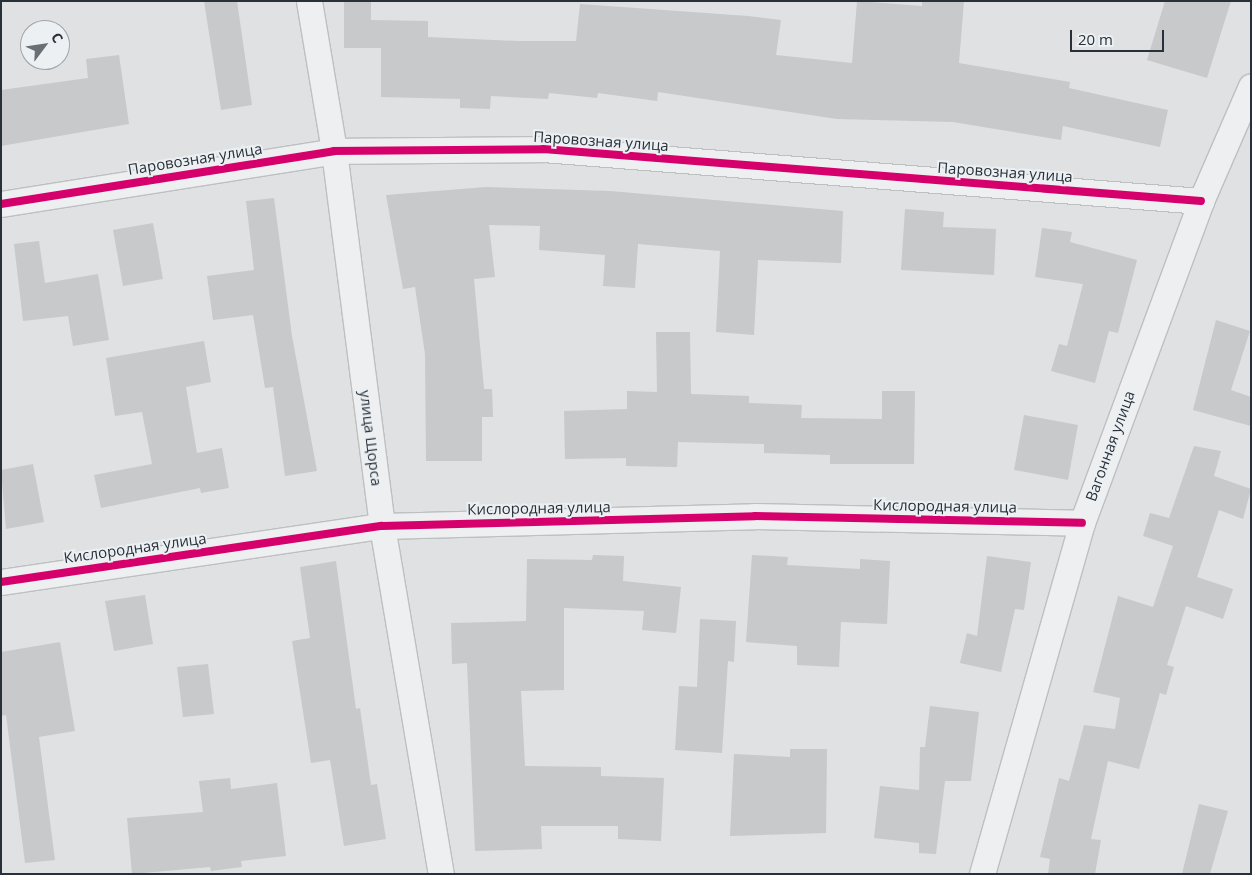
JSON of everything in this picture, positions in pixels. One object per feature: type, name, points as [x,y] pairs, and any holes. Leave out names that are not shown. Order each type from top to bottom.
[{"type":"street","name":"улица Щорса","points":[[309,1],[334,151],[382,526],[440,874]]},
{"type":"street","name":"Вагонная улица","points":[[982,874],[1082,523],[1202,201],[1251,86]]},
{"type":"street","name":"Паровозная улица","points":[[1,204],[334,151],[543,149],[1202,201]]},
{"type":"street","name":"Кислородная улица","points":[[1,582],[382,526],[755,516],[1082,523]]},
{"type":"building","points":[[204,1],[237,1],[252,105],[221,110]]},
{"type":"building","points":[[344,1],[371,1],[371,20],[428,21],[428,37],[518,41],[576,41],[580,4],[781,20],[776,55],[852,63],[857,1],[922,6],[922,1],[964,1],[959,63],[1070,82],[1069,88],[1168,110],[1160,147],[1063,126],[1061,140],[953,122],[837,119],[658,92],[657,101],[598,93],[597,98],[549,93],[548,99],[491,96],[490,109],[460,108],[460,99],[381,97],[381,48],[344,48]]},
{"type":"building","points":[[1165,1],[1231,1],[1207,78],[1147,60]]},
{"type":"building","points":[[119,55],[129,124],[1,146],[1,90],[88,78],[86,59]]},
{"type":"building","points":[[486,187],[610,191],[843,211],[841,263],[758,260],[754,335],[716,332],[720,251],[638,244],[635,288],[603,286],[605,255],[539,250],[540,226],[489,225],[495,277],[474,279],[484,389],[492,389],[493,417],[482,417],[482,461],[426,461],[425,354],[415,287],[403,289],[386,195]]},
{"type":"building","points":[[274,198],[292,336],[317,471],[285,476],[273,387],[265,388],[253,315],[213,320],[207,276],[254,270],[246,201]]},
{"type":"building","points":[[905,209],[944,212],[943,227],[996,229],[994,275],[901,270]]},
{"type":"building","points":[[153,223],[163,279],[123,286],[113,230]]},
{"type":"building","points":[[1042,228],[1072,232],[1070,242],[1137,260],[1118,333],[1109,331],[1095,383],[1051,371],[1059,344],[1067,346],[1083,284],[1035,277]]},
{"type":"building","points":[[39,241],[45,283],[98,274],[109,340],[73,346],[68,316],[23,321],[14,244]]},
{"type":"building","points":[[1216,320],[1250,331],[1231,390],[1251,397],[1251,426],[1193,410]]},
{"type":"building","points":[[656,332],[690,332],[691,394],[749,396],[749,403],[802,405],[801,418],[882,419],[882,391],[915,391],[914,464],[830,464],[830,455],[764,453],[764,444],[678,442],[677,467],[626,466],[626,458],[565,459],[564,411],[627,409],[627,391],[657,392]]},
{"type":"building","points":[[204,341],[211,382],[186,387],[197,453],[222,448],[229,488],[201,493],[200,488],[101,508],[94,475],[152,464],[142,412],[115,416],[106,358]]},
{"type":"building","points":[[1024,415],[1078,425],[1068,480],[1014,470]]},
{"type":"building","points":[[1194,446],[1221,451],[1214,476],[1251,489],[1243,519],[1219,510],[1197,577],[1233,589],[1223,619],[1186,606],[1167,665],[1174,667],[1166,695],[1160,693],[1139,769],[1108,761],[1091,839],[1101,840],[1095,874],[1048,874],[1050,859],[1040,857],[1059,778],[1069,781],[1084,725],[1115,729],[1120,698],[1093,692],[1118,596],[1153,607],[1173,546],[1143,536],[1150,513],[1169,518]]},
{"type":"building","points":[[33,464],[44,522],[6,529],[1,470]]},
{"type":"building","points":[[593,555],[624,556],[623,581],[681,587],[676,633],[642,630],[644,611],[564,608],[564,690],[521,691],[525,766],[601,767],[601,776],[664,778],[661,841],[618,839],[618,826],[541,826],[542,849],[475,851],[467,663],[452,664],[451,623],[526,621],[527,559],[592,560]]},
{"type":"building","points":[[752,555],[788,557],[787,565],[860,569],[860,559],[890,561],[887,624],[841,622],[839,667],[797,665],[797,646],[746,642]]},
{"type":"building","points":[[987,556],[1031,562],[1024,610],[1015,609],[1001,672],[960,663],[967,633],[977,636]]},
{"type":"building","points":[[336,561],[356,709],[360,708],[371,785],[377,784],[386,839],[344,846],[330,760],[311,763],[292,641],[310,638],[300,567]]},
{"type":"building","points":[[145,595],[153,644],[114,651],[105,601]]},
{"type":"building","points":[[700,619],[736,621],[734,662],[728,661],[722,753],[675,750],[679,686],[697,687]]},
{"type":"building","points":[[60,642],[75,731],[39,737],[55,860],[25,863],[6,715],[1,716],[1,652]]},
{"type":"building","points":[[208,664],[214,714],[183,717],[177,667]]},
{"type":"building","points":[[930,706],[979,712],[971,781],[945,781],[936,854],[919,853],[919,843],[874,838],[880,786],[919,790],[920,747],[925,747]]},
{"type":"building","points":[[790,749],[827,749],[826,833],[730,836],[734,754],[790,757]]},
{"type":"building","points":[[230,778],[231,789],[277,783],[286,856],[241,861],[242,867],[211,871],[210,867],[132,874],[127,818],[203,812],[199,781]]},
{"type":"building","points":[[1199,804],[1228,811],[1210,874],[1182,874]]},
{"type":"cycle path","points":[[1,204],[334,151],[543,149],[1201,201]]},
{"type":"cycle path","points":[[1,582],[382,526],[755,516],[1082,523]]}]
